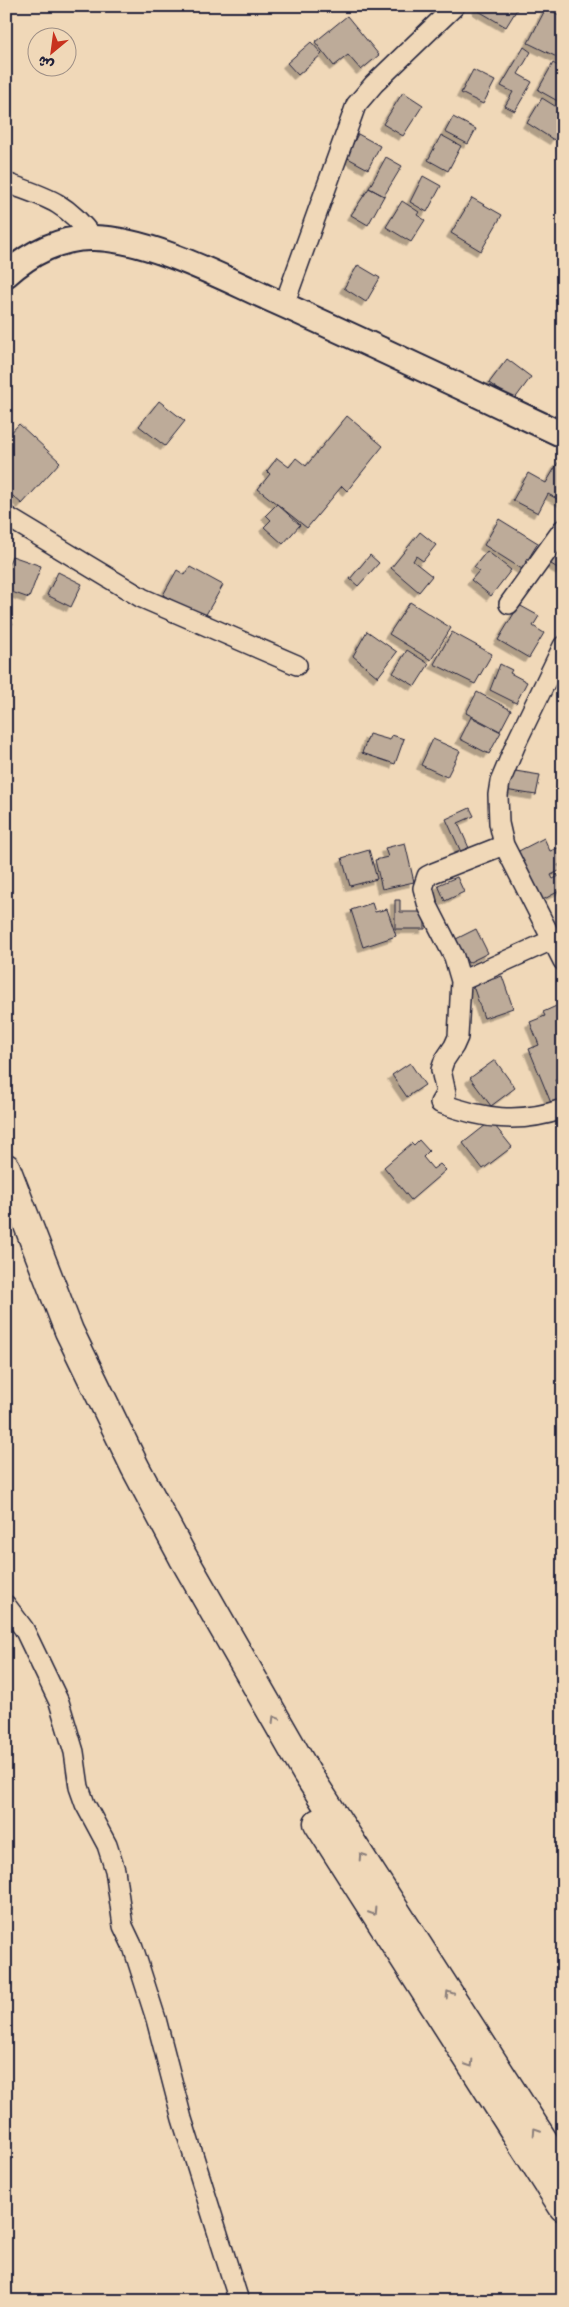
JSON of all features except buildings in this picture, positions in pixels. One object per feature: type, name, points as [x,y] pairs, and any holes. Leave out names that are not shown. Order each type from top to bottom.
[{"type":"highway","points":[[6,1168],[46,1276],[69,1331],[135,1467],[183,1557],[306,1772],[563,2171]]},
{"type":"highway","points":[[6,1221],[29,1284],[53,1340],[118,1475],[165,1565],[249,1712],[418,1982],[563,2207]]},
{"type":"main road","points":[[6,275],[34,254],[53,245],[77,239],[114,239],[139,245],[228,280],[284,305],[563,435]]},
{"type":"street","points":[[284,305],[356,105],[374,84],[455,6]]},
{"type":"street","points":[[6,183],[60,204],[80,220],[93,238]]},
{"type":"street","points":[[6,516],[142,598],[297,665]]},
{"type":"street","points":[[509,604],[563,529]]},
{"type":"street","points":[[563,646],[518,739],[500,782],[498,795],[499,823],[504,845],[563,961]]},
{"type":"street","points":[[504,845],[433,872],[427,876],[424,882],[423,888],[428,906],[454,957],[461,981],[458,1037],[442,1066],[442,1082],[446,1093],[440,1103],[469,1114],[517,1119],[563,1108]]},
{"type":"street","points":[[461,981],[552,940]]},
{"type":"street","points":[[6,1605],[24,1629],[59,1702],[74,1752],[79,1787],[85,1804],[107,1845],[115,1870],[123,1926],[133,1947],[156,2019],[182,2119],[240,2301]]}]
